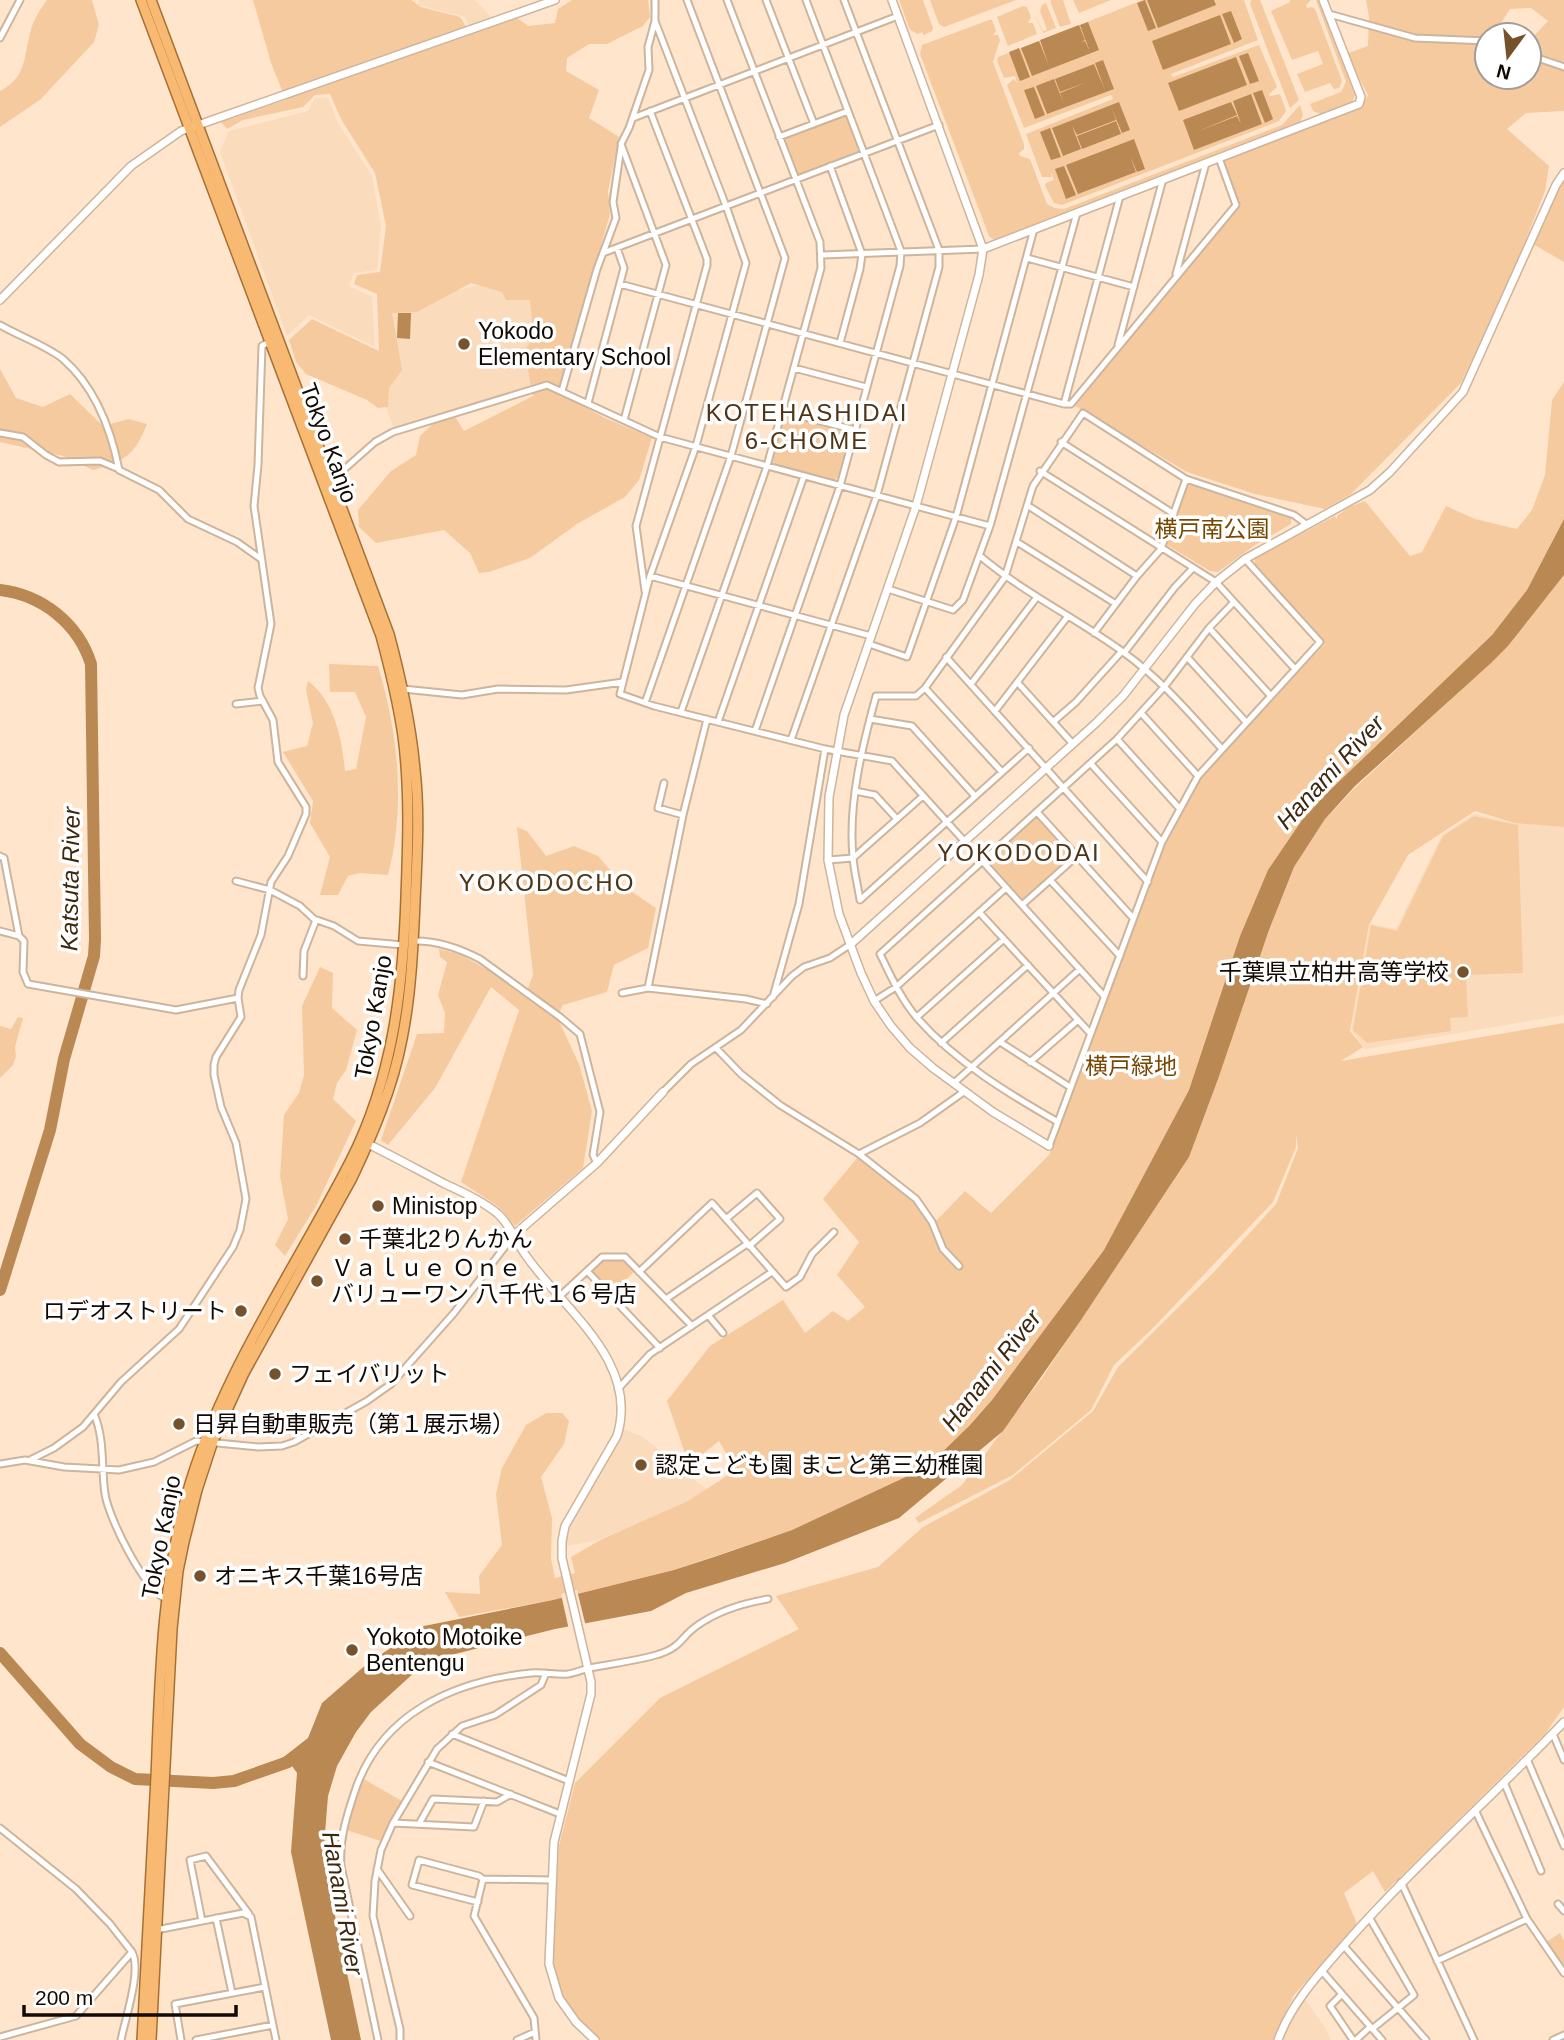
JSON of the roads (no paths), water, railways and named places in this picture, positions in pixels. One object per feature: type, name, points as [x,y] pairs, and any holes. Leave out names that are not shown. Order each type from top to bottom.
[{"type":"highway","name":"Tokyo Kanjo","points":[[141,0],[194,125]]},
{"type":"highway","name":"Tokyo Kanjo","points":[[151,0],[194,125],[328,482],[381,636],[397,701],[403,740],[409,827],[409,943]]},
{"type":"highway","name":"Tokyo Kanjo","points":[[150,2040],[166,1599],[180,1520],[234,1374],[364,1143],[390,1054],[409,943],[417,799],[412,739],[389,634],[328,482]]},
{"type":"highway","name":"Tokyo Kanjo","points":[[161,1759],[178,1571],[209,1441]]},
{"type":"highway","name":"Tokyo Kanjo","points":[[142,2040],[141,1961],[160,1793]]},
{"type":"street","points":[[0,38],[20,0]]},
{"type":"street","points":[[0,300],[139,158],[194,125],[538,3],[555,0]]},
{"type":"street","points":[[562,391],[616,218],[613,202],[621,144],[649,70],[648,47],[655,21],[655,0]]},
{"type":"street","points":[[645,703],[731,456],[785,258],[687,0]]},
{"type":"street","points":[[681,712],[767,466],[822,256],[820,242],[727,0]]},
{"type":"street","points":[[766,0],[814,124]]},
{"type":"street","points":[[755,731],[840,486],[900,266],[901,251],[806,0]]},
{"type":"street","points":[[791,740],[877,495],[939,267],[939,250],[844,0]]},
{"type":"street","points":[[892,0],[983,249],[979,275],[916,506],[848,701],[828,815],[828,860],[839,914],[874,1001],[891,1027],[910,1048],[954,1083],[1049,1146],[1162,842],[1198,776],[1320,642],[1245,559]]},
{"type":"street","points":[[822,256],[983,249],[1359,104],[1361,97],[1323,0]]},
{"type":"street","points":[[1328,14],[1415,38],[1473,40]]},
{"type":"street","points":[[633,118],[898,16]]},
{"type":"street","points":[[655,21],[746,257],[696,446],[650,576],[620,694],[645,703],[837,752],[892,761],[1104,996]]},
{"type":"street","points":[[1543,60],[1564,67]]},
{"type":"street","points":[[646,598],[636,526],[707,265],[650,111]]},
{"type":"street","points":[[779,136],[848,111]]},
{"type":"street","points":[[603,253],[939,125]]},
{"type":"street","points":[[621,144],[666,265],[624,420]]},
{"type":"street","points":[[620,284],[991,385],[1071,404],[1236,205],[1219,158]]},
{"type":"street","points":[[1175,279],[1206,163]]},
{"type":"street","points":[[830,166],[862,254],[840,344]]},
{"type":"street","points":[[0,1464],[30,1460],[44,1465],[104,1470],[154,1462],[196,1441],[258,1447],[282,1446],[295,1442],[367,1401],[391,1384],[454,1313],[513,1235],[597,1163],[691,1064],[741,1030],[792,976],[804,967],[830,958],[851,944],[1073,744],[1123,696],[1195,604],[1216,582],[1245,559],[1370,490],[1390,472],[1463,392],[1556,185],[1564,173]]},
{"type":"street","points":[[1117,347],[1163,179]]},
{"type":"street","points":[[1064,404],[1120,196]]},
{"type":"street","points":[[888,589],[953,610],[963,600],[990,526],[1077,213]]},
{"type":"street","points":[[650,576],[831,625],[907,657],[956,517],[1034,229]]},
{"type":"street","points":[[588,403],[624,268],[617,248]]},
{"type":"street","points":[[1027,258],[1134,287]]},
{"type":"street","points":[[0,325],[62,358],[86,386],[105,421],[120,470]]},
{"type":"street","points":[[30,1460],[67,1440],[83,1427],[121,1382],[187,1320],[198,1299],[225,1263],[240,1230],[246,1199],[236,1143],[221,1107],[214,1075],[216,1057],[242,1017],[238,998],[261,935],[274,875],[293,846],[306,814],[306,807],[278,762],[273,720],[258,688],[271,624],[254,491],[258,465],[262,346],[275,339]]},
{"type":"street","points":[[794,368],[866,387]]},
{"type":"street","points":[[328,482],[375,442],[393,432],[547,385],[660,437],[990,526]]},
{"type":"street","points":[[782,411],[855,430]]},
{"type":"street","points":[[1029,748],[860,900],[853,858],[855,791],[876,696],[916,696],[926,688],[946,657],[995,594],[1005,577],[1017,542],[1032,486],[1083,413],[1186,478],[1294,515],[1306,524]]},
{"type":"street","points":[[0,433],[23,437],[60,462],[100,461],[120,470],[159,490],[188,520],[237,542],[262,560]]},
{"type":"street","points":[[1061,442],[1174,514]]},
{"type":"street","points":[[1040,471],[1216,582],[1295,669]]},
{"type":"street","points":[[718,722],[804,476]]},
{"type":"street","points":[[1094,633],[1161,549],[1186,478]]},
{"type":"street","points":[[1027,505],[1138,576]]},
{"type":"street","points":[[1017,542],[1116,604]]},
{"type":"street","points":[[980,556],[1005,577],[1123,652],[1145,669],[1222,749]]},
{"type":"street","points":[[1053,722],[1123,652],[1192,568]]},
{"type":"street","points":[[971,684],[1037,597]]},
{"type":"street","points":[[1058,1122],[941,1043],[917,1017],[896,988],[880,954],[1117,739],[1142,714],[1209,628],[1234,602]]},
{"type":"street","points":[[995,711],[1068,616]]},
{"type":"street","points":[[1209,628],[1270,695]]},
{"type":"street","points":[[946,657],[1147,882]]},
{"type":"street","points":[[1187,657],[1246,722]]},
{"type":"street","points":[[403,689],[461,695],[498,689],[566,690],[623,682]]},
{"type":"street","points":[[1017,682],[1073,744]]},
{"type":"street","points":[[926,688],[1002,772]]},
{"type":"street","points":[[236,704],[263,701]]},
{"type":"street","points":[[1142,714],[1198,776]]},
{"type":"street","points":[[648,988],[683,815],[707,719]]},
{"type":"street","points":[[870,719],[912,726],[975,796]]},
{"type":"street","points":[[1117,739],[1180,809]]},
{"type":"street","points":[[774,997],[799,904],[825,749]]},
{"type":"street","points":[[1091,764],[1162,842]]},
{"type":"street","points":[[664,783],[658,807],[683,815]]},
{"type":"street","points":[[855,791],[875,795],[897,819]]},
{"type":"street","points":[[828,860],[853,858],[923,796]]},
{"type":"street","points":[[1037,812],[1133,918]]},
{"type":"street","points":[[0,856],[4,858],[19,936],[24,942],[23,972],[28,985],[176,1010],[238,998]]},
{"type":"street","points":[[1022,905],[1077,856]]},
{"type":"street","points":[[1050,880],[1119,956]]},
{"type":"street","points":[[236,881],[270,890],[358,941],[438,943],[465,951],[560,1017],[580,1034],[600,1112],[593,1155],[597,1163]]},
{"type":"street","points":[[874,1001],[896,988],[1006,888]]},
{"type":"street","points":[[979,912],[1090,1033]]},
{"type":"street","points":[[303,976],[304,951],[316,919]]},
{"type":"street","points":[[0,931],[19,936]]},
{"type":"street","points":[[917,1017],[1004,939]]},
{"type":"street","points":[[941,1043],[1028,965]]},
{"type":"street","points":[[954,1083],[1080,969]]},
{"type":"street","points":[[622,993],[648,988],[746,999],[767,1004]]},
{"type":"street","points":[[1030,1062],[1078,1020]]},
{"type":"street","points":[[1000,1042],[1070,1087]]},
{"type":"street","points":[[716,1048],[741,1074],[796,1117],[859,1154],[916,1199],[932,1222],[943,1249],[959,1266]]},
{"type":"street","points":[[859,1154],[920,1123],[965,1091]]},
{"type":"street","points":[[364,1143],[476,1199],[497,1213],[527,1257],[603,1348],[618,1389],[622,1407],[617,1436],[565,1526],[562,1541],[562,1558],[591,1682],[591,1694],[554,1842],[549,1964],[559,1998],[567,2011],[595,2040]]},
{"type":"street","points":[[666,1299],[748,1245],[780,1219],[757,1194],[726,1219]]},
{"type":"street","points":[[639,1272],[712,1203],[786,1287],[800,1277],[812,1254],[834,1232]]},
{"type":"street","points":[[560,1296],[602,1257],[625,1257],[692,1326]]},
{"type":"street","points":[[587,1271],[660,1348]]},
{"type":"street","points":[[618,1389],[650,1354],[772,1272]]},
{"type":"street","points":[[708,1315],[723,1333]]},
{"type":"street","points":[[94,1413],[102,1443],[108,1508],[133,1560],[157,1595],[166,1599]]},
{"type":"street","points":[[378,2040],[341,1866],[342,1837],[364,1765],[392,1731],[408,1716],[436,1698],[473,1685],[532,1673],[569,1674],[672,1650],[696,1626],[720,1613],[768,1599]]},
{"type":"street","points":[[400,2040],[400,2029],[373,1916],[381,1850],[393,1823],[428,1762],[452,1734],[462,1727],[495,1715],[529,1693],[544,1681],[546,1673]]},
{"type":"street","points":[[1278,2040],[1288,2014],[1369,1917],[1401,1882],[1564,1722]]},
{"type":"street","points":[[452,1734],[569,1781]]},
{"type":"street","points":[[1553,1734],[1564,1760]]},
{"type":"street","points":[[1527,1759],[1564,1846]]},
{"type":"street","points":[[428,1762],[560,1815]]},
{"type":"street","points":[[1504,1782],[1542,1871]]},
{"type":"street","points":[[419,1825],[433,1799],[497,1802],[511,1794]]},
{"type":"street","points":[[393,1823],[474,1827],[484,1801]]},
{"type":"street","points":[[1475,1810],[1527,1919],[1564,1973]]},
{"type":"street","points":[[1557,1829],[1564,1826]]},
{"type":"street","points":[[0,1828],[76,1889],[141,1961],[121,2040]]},
{"type":"street","points":[[202,1921],[190,1860],[206,1856],[251,1917],[276,2040]]},
{"type":"street","points":[[478,1902],[412,1885],[419,1860],[483,1879],[553,1880]]},
{"type":"street","points":[[377,1869],[410,1916]]},
{"type":"street","points":[[483,1879],[474,1916],[534,2018],[536,2040]]},
{"type":"street","points":[[1401,1882],[1474,2040]]},
{"type":"street","points":[[1558,1903],[1564,1911]]},
{"type":"street","points":[[156,1930],[243,1913],[251,1917]]},
{"type":"street","points":[[1342,1994],[1330,2006],[1345,2032],[1354,2040],[1414,1995],[1369,1917]]},
{"type":"street","points":[[216,1918],[232,1993]]},
{"type":"street","points":[[1437,1961],[1527,1919]]},
{"type":"street","points":[[1344,1946],[1426,2040]]},
{"type":"street","points":[[0,2037],[76,2016],[132,1952]]},
{"type":"street","points":[[1322,1971],[1382,2040]]},
{"type":"street","points":[[181,2040],[175,2004],[265,1987]]},
{"type":"street","points":[[196,2040],[273,2025]]},
{"type":"street","points":[[239,2031],[241,2040]]},
{"type":"street","points":[[517,2040],[535,2032]]},
{"type":"street","points":[[1553,2040],[1564,2035]]},
{"type":"waterway","name":"Katsuta River","points":[[0,590],[30,598],[56,614],[77,636],[91,664],[95,939],[94,956],[64,1059],[50,1130],[0,1290]]},
{"type":"waterway","name":"Katsuta River","points":[[0,1653],[80,1744],[111,1767],[135,1779],[213,1783],[234,1781],[288,1762]]},
{"type":"place","name":"Yokodo Elementary School","points":[[464,344]]},
{"type":"place","name":"千葉県立柏井高等学校","points":[[1463,972]]},
{"type":"place","name":"Ministop","points":[[378,1206]]},
{"type":"place","name":"千葉北2りんかん","points":[[345,1239]]},
{"type":"place","name":"Ｖａｌｕｅ Ｏｎｅ バリューワン 八千代１６号店","points":[[317,1281]]},
{"type":"place","name":"ロデオストリート","points":[[241,1311]]},
{"type":"place","name":"フェイバリット","points":[[275,1374]]},
{"type":"place","name":"日昇自動車販売（第１展示場）","points":[[179,1424]]},
{"type":"place","name":"認定こども園 まこと第三幼稚園","points":[[641,1465]]},
{"type":"place","name":"オニキス千葉16号店","points":[[200,1576]]},
{"type":"place","name":"Yokoto Motoike Bentengu","points":[[352,1650]]},
{"type":"district","name":"KOTEHASHIDAI 6-CHOME","points":[[807,426]]},
{"type":"district","name":"YOKODODAI","points":[[1019,852]]},
{"type":"district","name":"YOKODOCHO","points":[[547,882]]},
{"type":"park label","name":"横戸南公園","points":[[1212,529]]},
{"type":"park label","name":"横戸緑地","points":[[1131,1066]]},
{"type":"water label","name":"Hanami River","points":[[1330,772]]},
{"type":"water label","name":"Hanami River","points":[[991,1370]]},
{"type":"water label","name":"Hanami River","points":[[343,1903]]}]
